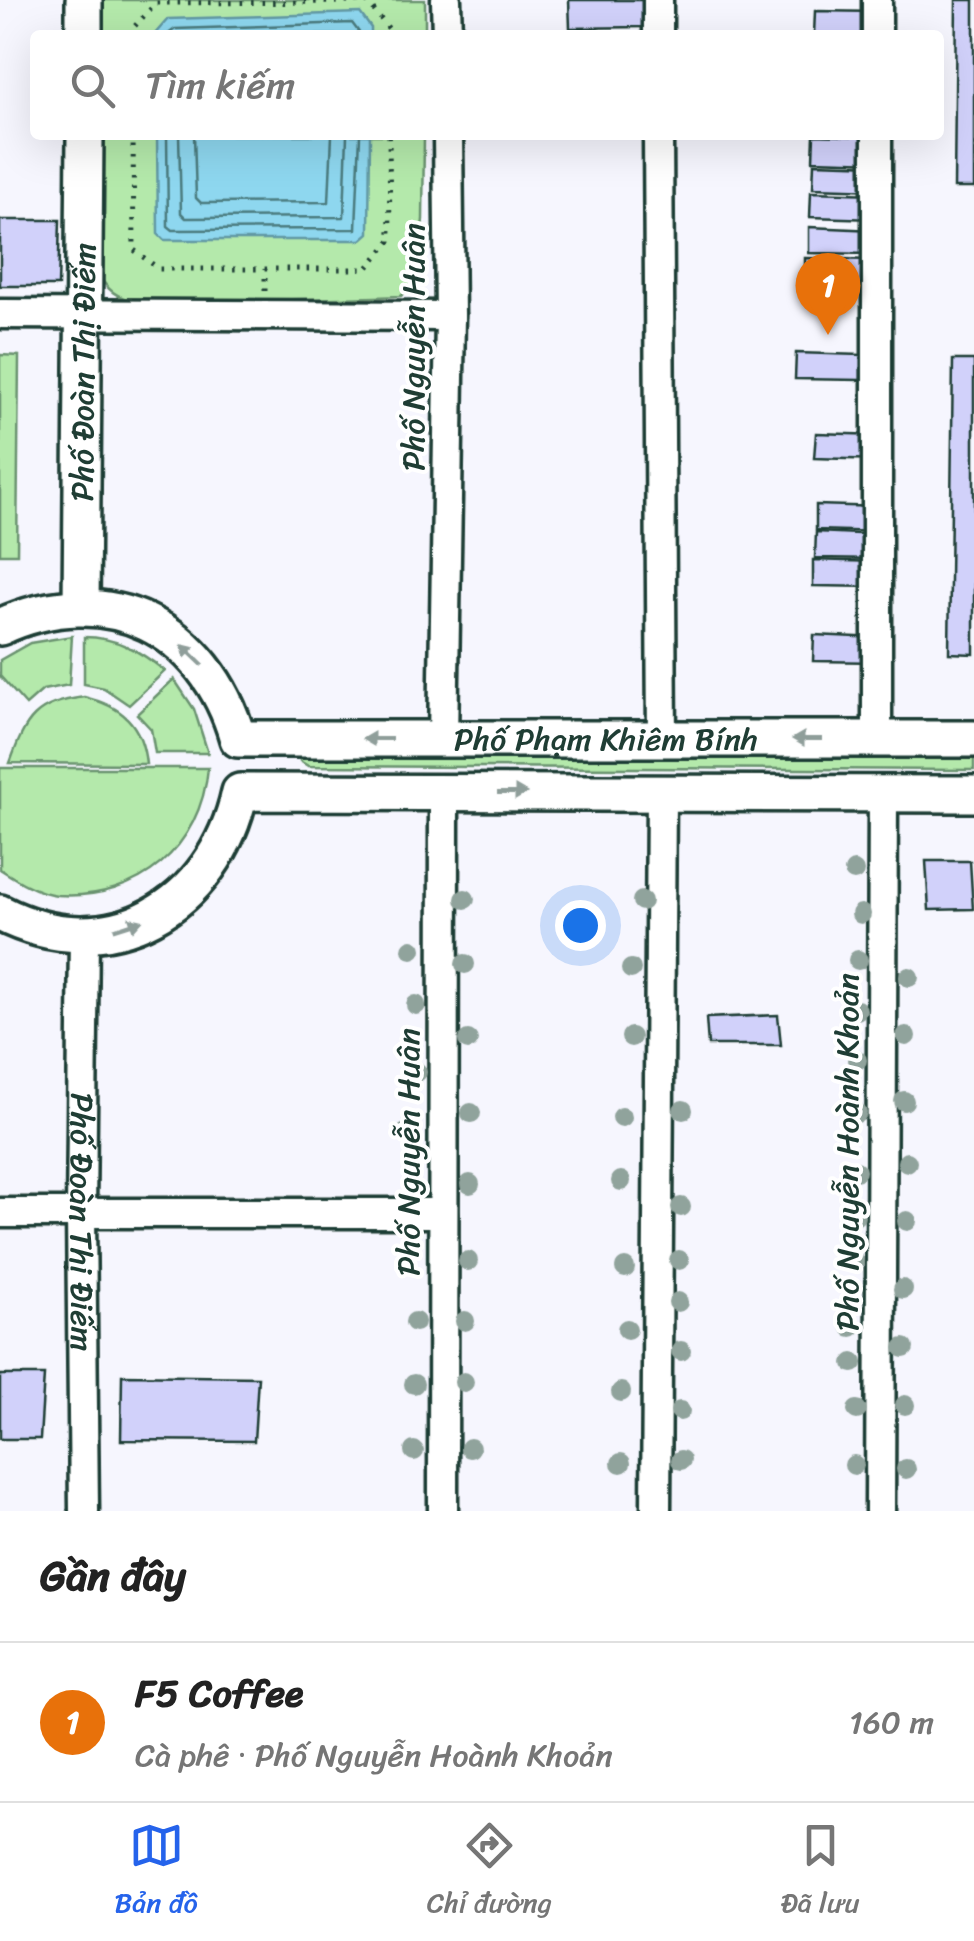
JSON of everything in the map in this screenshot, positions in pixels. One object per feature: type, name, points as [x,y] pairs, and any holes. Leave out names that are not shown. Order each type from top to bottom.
[{"type":"street","points":[[84,0],[84,30]]},
{"type":"street","points":[[446,0],[447,30]]},
{"type":"street","points":[[658,0],[658,30]]},
{"type":"street","points":[[877,0],[877,30]]},
{"type":"street","name":"Phố Đoàn Thị Điểm","points":[[81,607],[84,140]]},
{"type":"street","name":"Phố Nguyễn Huân","points":[[443,739],[450,316],[448,140]]},
{"type":"street","points":[[658,140],[662,739]]},
{"type":"street","points":[[877,140],[877,739]]},
{"type":"street","points":[[0,314],[450,316]]},
{"type":"street","points":[[0,627],[48,610],[81,607]]},
{"type":"street","name":"Phố Phạm Khiêm Bính","points":[[81,607],[123,613],[147,622],[189,651],[220,691],[238,739],[974,739]]},
{"type":"street","name":"Phố Phạm Khiêm Bính","points":[[84,934],[134,924],[178,900],[213,863],[230,829],[240,792],[974,794]]},
{"type":"street","name":"Phố Nguyễn Huân","points":[[443,1511],[444,793]]},
{"type":"street","points":[[656,1511],[661,794]]},
{"type":"street","name":"Phố Nguyễn Hoành Khoản","points":[[880,1511],[883,794]]},
{"type":"street","points":[[0,913],[38,929],[84,934]]},
{"type":"street","name":"Phố Đoàn Thị Điểm","points":[[84,934],[84,1511]]},
{"type":"street","points":[[0,1213],[443,1213]]},
{"type":"path","points":[[132,30],[156,3],[367,2],[388,30]]},
{"type":"path","points":[[133,140],[134,250],[159,268],[366,268],[390,241],[389,140]]},
{"type":"path","points":[[265,292],[266,268]]},
{"type":"green space","points":[[96,0],[425,0],[425,30],[97,30]]},
{"type":"green space","points":[[98,140],[424,140],[417,283],[401,296],[140,303],[108,288],[97,269]]},
{"type":"green space","points":[[0,355],[19,356],[17,554],[0,554]]},
{"type":"green space","points":[[72,636],[69,685],[43,690],[26,705],[0,676],[0,660],[30,643]]},
{"type":"green space","points":[[84,637],[127,646],[165,671],[129,705],[104,688],[84,684]]},
{"type":"green space","points":[[174,679],[194,709],[208,753],[155,753],[151,729],[137,714]]},
{"type":"green space","points":[[84,697],[109,706],[128,719],[140,738],[146,764],[10,763],[21,735],[35,716],[54,704]]},
{"type":"green space","points":[[974,755],[974,770],[308,766],[300,761],[300,756]]},
{"type":"green space","points":[[0,768],[208,768],[193,822],[161,863],[114,889],[87,895],[57,895],[35,889],[0,869]]},
{"type":"water","points":[[360,13],[371,30],[158,30],[168,19]]},
{"type":"water","points":[[157,140],[370,140],[369,233],[361,240],[164,240],[158,234]]},
{"type":"building","points":[[569,0],[643,0],[643,27],[570,28]]},
{"type":"building","points":[[956,0],[974,0],[974,188],[954,188]]},
{"type":"building","points":[[815,11],[880,12],[880,30],[814,30]]},
{"type":"building","points":[[814,140],[879,140],[879,162],[813,160]]},
{"type":"building","points":[[814,163],[878,165],[879,190],[813,188]]},
{"type":"building","points":[[811,192],[876,194],[876,219],[810,217]]},
{"type":"building","points":[[0,220],[60,220],[58,286],[0,286]]},
{"type":"building","points":[[809,227],[874,230],[874,254],[809,253]]},
{"type":"building","points":[[805,258],[870,260],[870,285],[805,283]]},
{"type":"building","points":[[796,353],[861,355],[861,380],[795,379]]},
{"type":"building","points":[[953,360],[974,360],[974,654],[949,653]]},
{"type":"building","points":[[816,433],[880,435],[880,460],[814,458]]},
{"type":"building","points":[[816,505],[881,507],[881,532],[816,530]]},
{"type":"building","points":[[816,532],[881,535],[881,559],[815,558]]},
{"type":"building","points":[[813,560],[878,562],[878,587],[813,586]]},
{"type":"building","points":[[814,635],[878,638],[879,662],[813,661]]},
{"type":"building","points":[[926,861],[970,861],[973,909],[929,910]]},
{"type":"building","points":[[778,1015],[781,1045],[708,1045],[706,1018]]},
{"type":"building","points":[[0,1375],[44,1375],[40,1439],[0,1439]]},
{"type":"building","points":[[122,1375],[258,1377],[254,1441],[121,1440]]},
{"type":"place","name":"F5 Coffee","points":[[828,335]]}]
